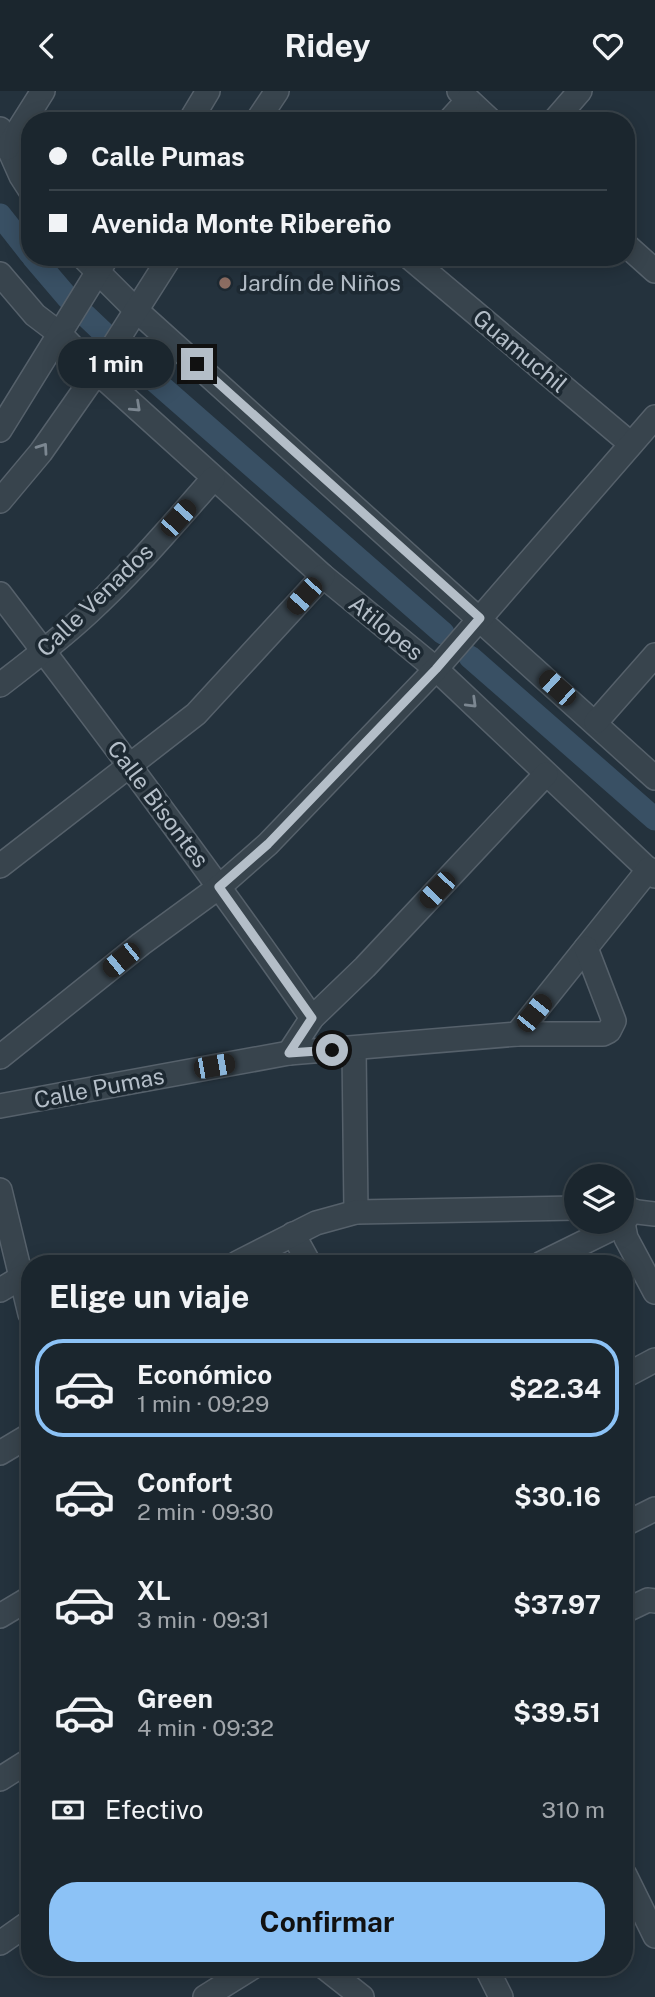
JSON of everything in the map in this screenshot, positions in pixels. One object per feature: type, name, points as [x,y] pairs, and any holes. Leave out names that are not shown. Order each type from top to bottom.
[{"type":"street","points":[[26,112],[43,91]]},
{"type":"street","points":[[195,112],[208,91]]},
{"type":"street","points":[[263,112],[277,91]]},
{"type":"street","points":[[562,112],[580,91]]},
{"type":"street","points":[[454,112],[463,95],[481,112]]},
{"type":"street","points":[[21,118],[4,138],[21,172]]},
{"type":"street","points":[[635,253],[655,271]]},
{"type":"street","points":[[0,430],[60,334],[94,266]]},
{"type":"street","points":[[99,266],[136,310],[655,778]]},
{"type":"street","points":[[0,501],[41,452],[97,372],[164,266]]},
{"type":"street","name":"Guamuchil","points":[[420,266],[631,444]]},
{"type":"street","name":"Atilopes","points":[[0,274],[35,315],[60,334],[97,372],[213,479],[323,576],[436,669],[652,873]]},
{"type":"street","points":[[0,1057],[141,944],[219,887],[268,844],[436,669],[655,417]]},
{"type":"street","name":"Calle Venados","points":[[0,685],[45,651],[117,585],[213,479]]},
{"type":"street","points":[[0,866],[197,714],[323,576]]},
{"type":"street","name":"Calle Bisontes","points":[[0,594],[219,887],[312,1018]]},
{"type":"street","points":[[596,722],[655,655]]},
{"type":"street","points":[[289,1053],[312,1018],[365,967],[546,774]]},
{"type":"street","points":[[517,1034],[586,948],[652,873]]},
{"type":"street","name":"Calle Pumas","points":[[0,1107],[289,1053],[517,1034],[603,1034],[609,1031],[614,1021],[586,948]]},
{"type":"street","points":[[354,1049],[356,1212]]},
{"type":"street","points":[[0,1190],[21,1273]]},
{"type":"street","points":[[252,1255],[316,1223],[356,1212],[564,1208]]},
{"type":"street","points":[[634,1214],[655,1214]]},
{"type":"street","points":[[293,1234],[305,1255]]},
{"type":"street","points":[[556,1255],[591,1234]]},
{"type":"street","points":[[626,1234],[655,1292]]},
{"type":"street","points":[[0,1290],[21,1278]]},
{"type":"street","points":[[633,1372],[655,1360]]},
{"type":"street","points":[[0,1453],[21,1440]]},
{"type":"street","points":[[633,1520],[655,1509]]},
{"type":"street","points":[[633,1607],[648,1600],[655,1601]]},
{"type":"street","points":[[0,1616],[21,1603]]},
{"type":"street","points":[[0,1779],[21,1766]]},
{"type":"street","points":[[633,1891],[655,1936]]},
{"type":"street","points":[[0,1943],[21,1928]]},
{"type":"street","points":[[205,1997],[239,1976]]},
{"type":"street","points":[[335,1976],[362,1997]]},
{"type":"street","points":[[490,1976],[501,1997]]},
{"type":"waterway","points":[[0,215],[21,242]]},
{"type":"waterway","points":[[41,266],[68,298]]},
{"type":"waterway","points":[[86,316],[106,335]]},
{"type":"waterway","points":[[123,353],[443,633]]},
{"type":"waterway","points":[[470,657],[655,819]]},
{"type":"place","name":"Jardín de Niños","points":[[225,283]]},
{"type":"route","points":[[197,364],[480,618],[436,669],[268,844],[219,887],[312,1018],[289,1053],[332,1050]]}]
